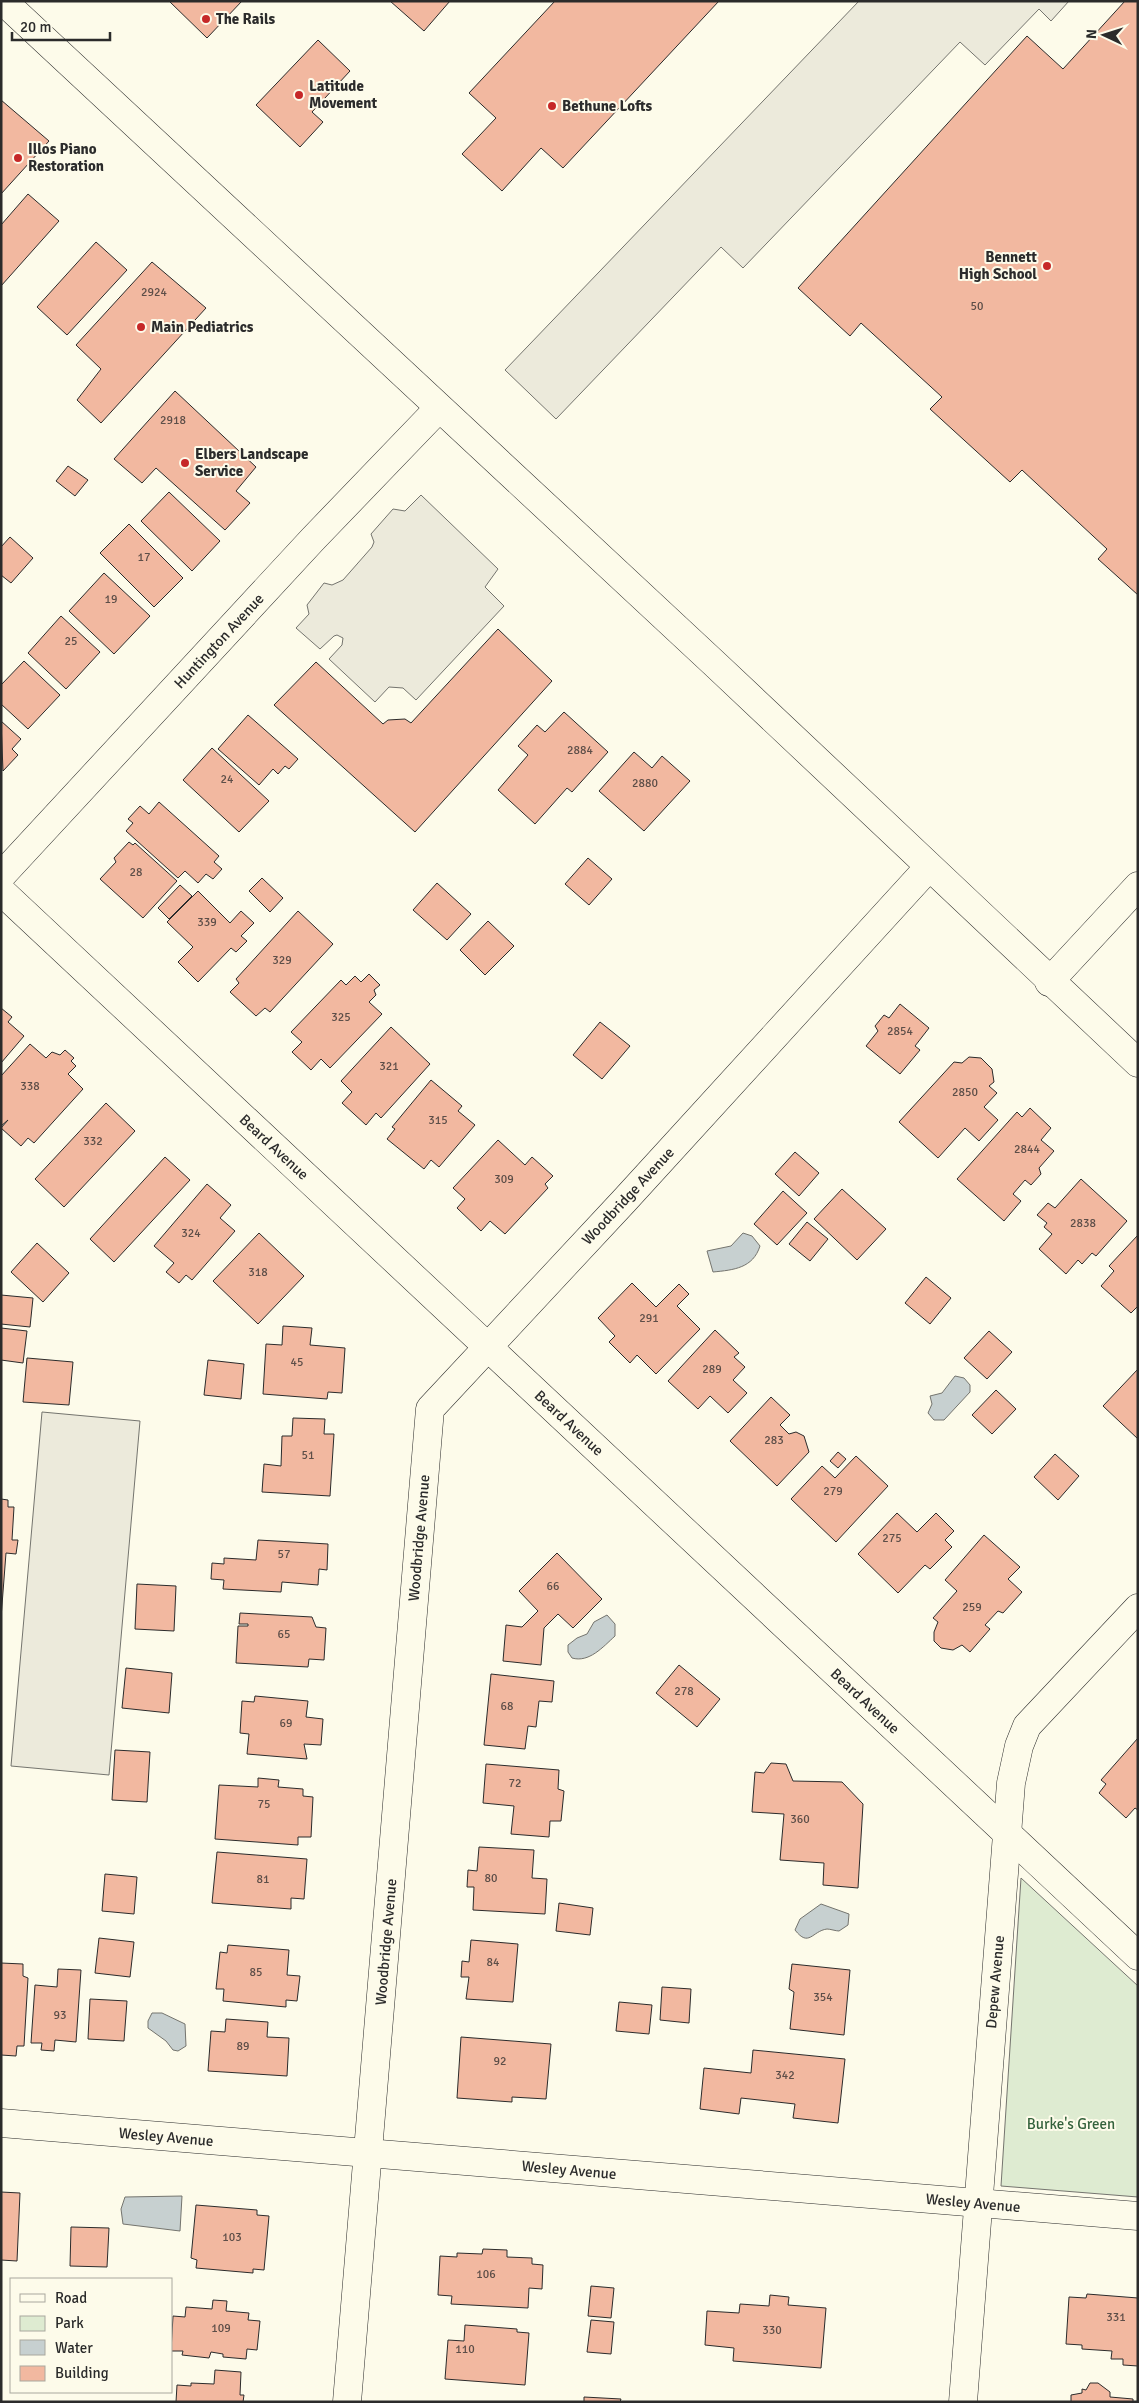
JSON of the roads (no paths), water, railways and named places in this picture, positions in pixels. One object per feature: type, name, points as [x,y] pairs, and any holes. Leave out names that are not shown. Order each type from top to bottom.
[{"type":"street","points":[[3,1],[929,867],[1049,982],[1138,1063]]},
{"type":"street","name":"Huntington Avenue","points":[[1,876],[307,546],[439,408]]},
{"type":"street","name":"Woodbridge Avenue","points":[[347,2402],[430,1409],[929,867]]},
{"type":"street","points":[[1049,982],[1138,886]]},
{"type":"street","name":"Beard Avenue","points":[[1,891],[1138,1956]]},
{"type":"street","name":"Depew Avenue","points":[[963,2402],[1011,1783],[1019,1746],[1027,1726],[1138,1608]]},
{"type":"street","name":"Wesley Avenue","points":[[1,2123],[1138,2216]]},
{"type":"water","points":[[743,1233],[752,1236],[760,1246],[753,1259],[735,1269],[713,1272],[707,1251],[731,1246]]},
{"type":"water","points":[[955,1376],[964,1378],[970,1385],[970,1392],[944,1420],[934,1420],[928,1413],[932,1404],[930,1396],[942,1393]]},
{"type":"water","points":[[607,1615],[615,1624],[615,1636],[590,1656],[578,1659],[572,1658],[568,1652],[568,1645],[577,1638],[587,1634],[594,1622]]},
{"type":"water","points":[[821,1904],[849,1914],[848,1925],[839,1931],[822,1930],[811,1937],[804,1938],[795,1930],[800,1919]]},
{"type":"water","points":[[152,2013],[162,2013],[185,2024],[186,2046],[178,2051],[173,2050],[166,2041],[148,2028],[148,2021]]},
{"type":"water","points":[[182,2196],[180,2231],[123,2224],[121,2209],[125,2197]]},
{"type":"place","name":"The Rails","points":[[206,19]]},
{"type":"place","name":"Latitude Movement","points":[[299,95]]},
{"type":"place","name":"Bethune Lofts","points":[[552,106]]},
{"type":"place","name":"Illos Piano Restoration","points":[[18,158]]},
{"type":"place","name":"Bennett High School","points":[[1047,266]]},
{"type":"place","name":"Main Pediatrics","points":[[141,327]]},
{"type":"place","name":"Elbers Landscape Service","points":[[185,463]]},
{"type":"park label","name":"Burke's Green","points":[[1071,2124]]}]
